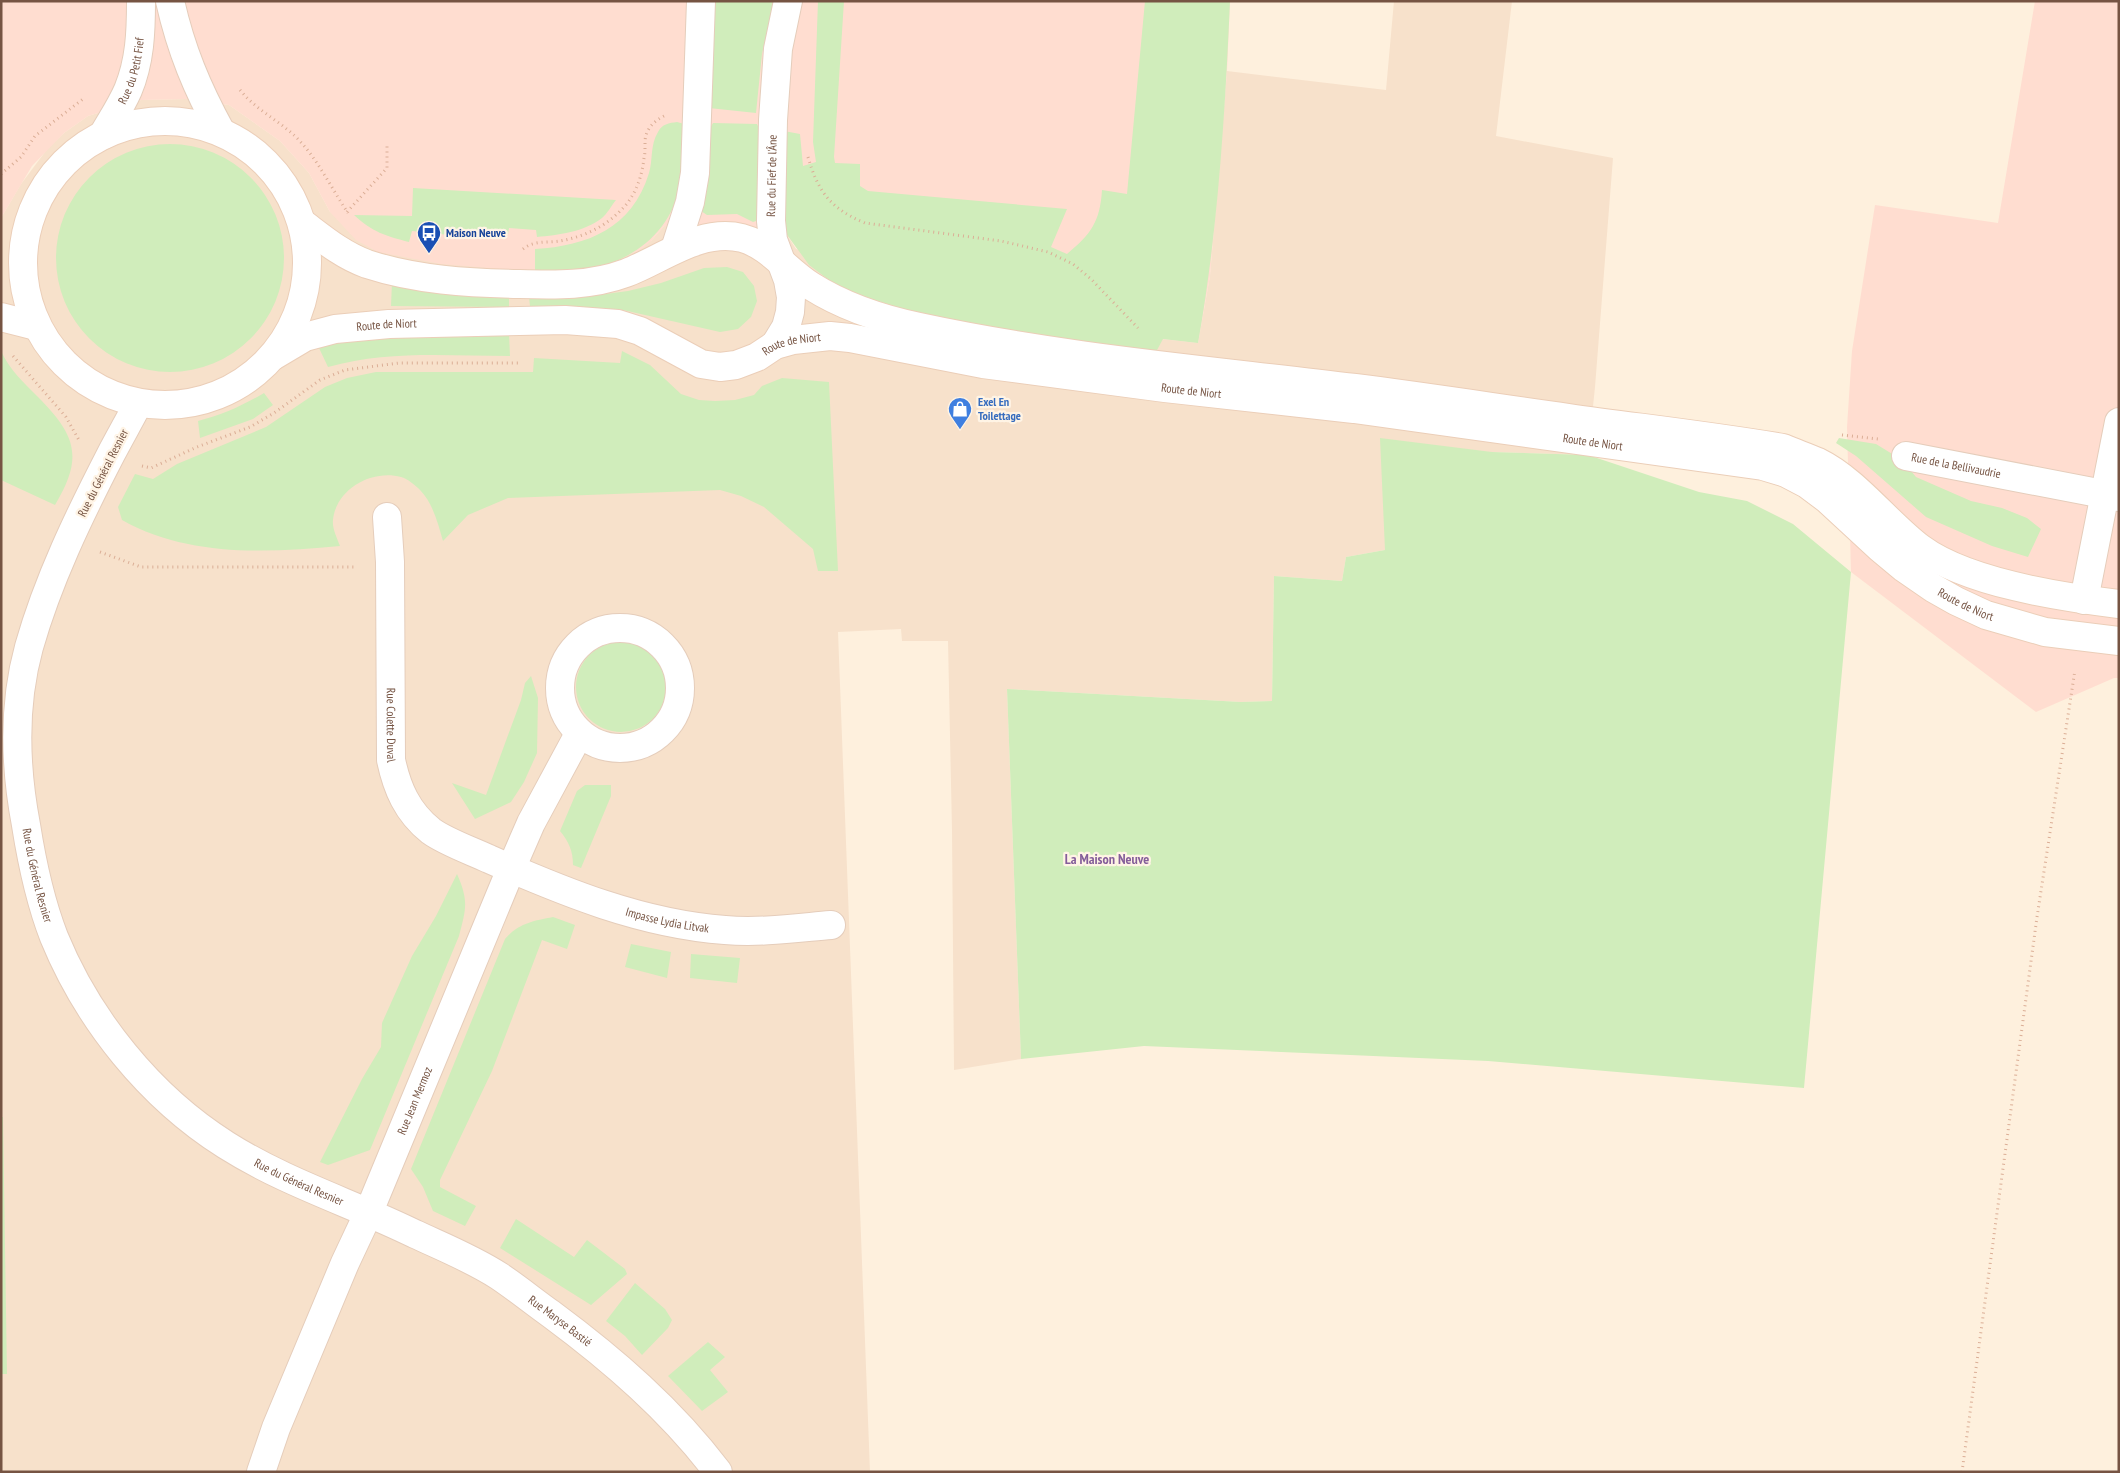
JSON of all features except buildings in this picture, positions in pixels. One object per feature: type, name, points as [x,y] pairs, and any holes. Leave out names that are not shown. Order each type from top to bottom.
[{"type":"main road","name":"Rue du Petit Fief","points":[[103,135],[128,91],[136,67],[141,39],[141,1]]},
{"type":"main road","points":[[170,1],[185,59],[221,132]]},
{"type":"main road","points":[[675,249],[690,202],[695,173],[701,1]]},
{"type":"main road","name":"Rue du Fief de l'Âne","points":[[775,345],[786,327],[791,297],[788,280],[773,240],[771,221],[773,120],[778,50],[788,1]]},
{"type":"main road","points":[[172,120],[221,132],[243,143],[263,159],[280,178],[293,199],[302,222],[307,246],[308,269],[305,293],[298,316],[287,337],[273,356],[255,374],[233,388],[210,399],[184,405],[158,406],[138,404],[105,393],[80,378],[65,366],[36,326],[25,294],[22,270],[28,223],[37,201],[48,180],[64,162],[103,135],[133,125],[172,120]]},
{"type":"main road","name":"Route de Niort","points":[[302,222],[346,255],[367,264],[415,276],[466,283],[584,284],[625,273],[675,249],[703,240],[721,237],[740,238],[766,250],[810,286],[859,310],[918,327],[1036,349],[1126,363],[1390,392],[1783,448],[1819,462],[1842,478],[1921,548],[1944,561],[1997,581],[2036,592],[2119,604]]},
{"type":"main road","points":[[1,245],[28,223]]},
{"type":"main road","points":[[1,317],[36,326]]},
{"type":"main road","name":"Route de Niort","points":[[273,356],[305,337],[335,329],[389,324],[518,320],[565,320],[618,324],[640,331],[701,364],[720,367],[736,365],[757,358],[775,345],[808,338],[830,336],[850,338],[983,364],[1165,388],[1354,409],[1763,466],[1786,473],[1807,484],[1827,499],[1880,548],[1932,588],[1978,611],[2001,620],[2045,632],[2119,641]]},
{"type":"main road","name":"Rue du Général Resnier","points":[[138,404],[110,456],[42,606],[28,650],[20,693],[17,751],[21,801],[32,862],[45,912],[67,966],[96,1015],[133,1065],[176,1108],[225,1144],[315,1192],[368,1214]]},
{"type":"main road","points":[[2084,600],[2112,496],[2119,422]]},
{"type":"main road","name":"Rue de la Bellivaudrie","points":[[1906,456],[2112,496]]},
{"type":"main road","name":"Rue Colette Duval","points":[[386,517],[390,562],[391,760],[396,785],[411,811],[432,831],[511,868]]},
{"type":"main road","points":[[608,629],[627,629],[645,634],[660,644],[672,659],[679,677],[680,695],[674,714],[664,729],[649,741],[631,747],[612,748],[594,743],[578,734],[566,718],[561,701],[560,681],[565,663],[575,647],[590,636],[608,629]]},
{"type":"main road","name":"Rue Jean Mermoz","points":[[261,1472],[276,1428],[345,1263],[368,1214],[530,823],[578,734]]},
{"type":"main road","name":"Impasse Lydia Litvak","points":[[511,868],[553,886],[632,915],[675,923],[734,930],[773,931],[831,925]]},
{"type":"main road","name":"Rue Maryse Bastié","points":[[368,1214],[412,1232],[497,1275],[541,1307],[614,1362],[658,1402],[718,1472]]},
{"type":"path","points":[[239,88],[262,111],[296,137],[317,163],[352,217]]},
{"type":"path","points":[[1,174],[21,157],[35,136],[86,96]]},
{"type":"path","points":[[521,251],[527,246],[536,243],[561,241],[586,234],[608,223],[623,209],[633,194],[640,178],[646,135],[654,122],[668,113]]},
{"type":"path","points":[[347,212],[387,168],[388,144]]},
{"type":"path","points":[[806,149],[813,174],[821,189],[833,205],[847,216],[865,223],[1001,241],[1048,252],[1073,264],[1144,333]]},
{"type":"path","points":[[12,352],[23,368],[66,417],[80,442]]},
{"type":"path","points":[[134,465],[151,468],[197,447],[250,427],[274,413],[320,380],[345,370],[399,362],[521,362]]},
{"type":"path","name":"Rue de la Bellivaudrie","points":[[1838,436],[1846,435],[1890,441],[1906,456]]},
{"type":"path","points":[[96,551],[141,567],[344,568],[390,562]]},
{"type":"path","points":[[1962,1472],[2039,908],[2080,637]]},
{"type":"shaded area","points":[[1,1],[1230,1],[1227,71],[1210,276],[1198,343],[1163,339],[1156,352],[900,308],[829,280],[809,265],[785,232],[664,226],[651,241],[637,252],[535,272],[441,264],[378,252],[356,240],[330,212],[309,173],[280,141],[229,105],[189,99],[141,100],[88,116],[64,133],[32,166],[1,218]]},
{"type":"shaded area","points":[[1394,1],[1512,1],[1496,136],[1613,158],[1588,455],[1492,452],[1385,550],[1346,557],[1342,581],[1274,576],[1272,701],[1241,702],[1007,689],[1021,1059],[954,1070],[948,641],[902,641],[901,629],[838,632],[870,1472],[1,1472],[1,218],[21,184],[48,148],[64,133],[88,116],[141,100],[189,99],[229,105],[280,141],[309,173],[330,212],[651,241],[664,226],[785,232],[796,249],[1162,339],[1198,343],[1210,276],[1227,71],[1386,90]]},
{"type":"shaded area","points":[[2035,1],[2119,1],[2119,678],[2114,678],[2036,712],[1851,572],[1847,427],[1852,351],[1875,205],[1998,223]]},
{"type":"green space","points":[[713,1],[774,1],[762,54],[756,113],[709,108]]},
{"type":"green space","points":[[818,1],[844,1],[835,163],[860,164],[860,186],[868,191],[1067,209],[1051,247],[1067,254],[1093,226],[1099,211],[1102,190],[1127,194],[1145,1],[1230,1],[1226,87],[1216,216],[1198,343],[1163,339],[1156,352],[1079,343],[968,323],[900,308],[853,293],[829,280],[809,265],[785,232],[784,131],[800,134],[803,166],[816,162],[813,142]]},
{"type":"green space","points":[[677,122],[688,125],[682,175],[676,200],[669,216],[648,242],[619,260],[602,266],[578,271],[535,272],[535,249],[573,244],[590,238],[606,231],[631,208],[641,192],[649,173],[655,137],[664,126]]},
{"type":"green space","points":[[713,123],[757,124],[760,131],[759,220],[753,222],[737,214],[707,215],[701,211],[709,130]]},
{"type":"green space","points":[[159,144],[181,144],[203,149],[224,157],[251,177],[271,204],[282,236],[284,258],[282,280],[271,312],[251,339],[224,359],[203,367],[181,372],[159,372],[137,367],[116,359],[89,339],[69,312],[61,291],[56,269],[56,247],[61,225],[69,204],[89,177],[116,157],[137,149]]},
{"type":"green space","points":[[413,188],[616,200],[604,216],[587,227],[562,234],[537,237],[536,230],[509,228],[508,234],[479,231],[477,238],[412,231],[409,242],[380,233],[367,226],[354,215],[412,216]]},
{"type":"green space","points":[[727,267],[743,272],[754,286],[757,301],[751,317],[738,329],[720,332],[623,310],[530,306],[529,297],[583,297],[628,291],[661,283],[704,268]]},
{"type":"green space","points":[[392,282],[509,296],[509,307],[391,306]]},
{"type":"green space","points":[[509,333],[510,356],[396,356],[373,358],[328,367],[319,348],[360,337]]},
{"type":"green space","points":[[1,351],[12,370],[60,423],[72,447],[70,473],[55,505],[1,480]]},
{"type":"green space","points":[[622,351],[650,365],[681,394],[699,400],[735,400],[754,395],[762,386],[782,378],[829,382],[838,571],[818,571],[813,549],[764,507],[741,496],[720,490],[508,498],[468,515],[443,541],[432,507],[425,495],[411,482],[403,478],[390,475],[379,476],[357,484],[341,499],[333,520],[340,546],[284,550],[228,550],[200,546],[174,541],[147,532],[122,520],[118,507],[135,474],[153,479],[177,464],[266,427],[325,387],[347,378],[376,372],[533,372],[534,358],[620,363]]},
{"type":"green space","points":[[264,393],[273,405],[253,419],[200,438],[198,421],[232,410]]},
{"type":"green space","points":[[1380,438],[1492,452],[1588,455],[1699,492],[1747,501],[1793,524],[1851,572],[1804,1088],[1488,1061],[1144,1046],[1021,1059],[1007,689],[1241,702],[1272,701],[1274,576],[1342,581],[1346,557],[1385,550]]},
{"type":"green space","points":[[1839,438],[1876,444],[1902,460],[1916,477],[1971,501],[2002,508],[2027,518],[2041,529],[2028,557],[1992,546],[1926,517],[1856,456],[1836,443]]},
{"type":"green space","points":[[621,642],[638,645],[653,655],[663,670],[666,687],[663,704],[653,719],[638,729],[621,732],[604,729],[589,719],[579,704],[576,687],[579,670],[589,655],[604,645]]},
{"type":"green space","points":[[531,676],[538,698],[537,753],[524,782],[511,802],[475,819],[452,783],[486,795],[521,700],[525,683]]},
{"type":"green space","points":[[585,785],[611,785],[611,796],[581,868],[573,865],[570,847],[560,831],[577,791]]},
{"type":"green space","points":[[457,874],[465,898],[459,936],[370,1150],[328,1165],[320,1162],[362,1079],[381,1047],[382,1023],[412,956],[436,916]]},
{"type":"green space","points":[[553,917],[575,925],[567,949],[542,940],[492,1071],[440,1180],[440,1187],[476,1206],[465,1226],[433,1211],[423,1187],[411,1169],[505,939],[521,926]]},
{"type":"green space","points":[[631,944],[671,952],[667,978],[625,967]]},
{"type":"green space","points":[[691,954],[740,958],[737,983],[690,978]]},
{"type":"green space","points":[[1,1117],[3,1117],[7,1374],[1,1374]]},
{"type":"green space","points":[[516,1219],[574,1257],[587,1240],[625,1269],[627,1274],[591,1305],[500,1248]]},
{"type":"green space","points":[[635,1283],[665,1309],[672,1320],[668,1328],[642,1355],[625,1336],[606,1321]]},
{"type":"green space","points":[[708,1342],[725,1357],[710,1370],[728,1392],[702,1411],[668,1376]]},
{"type":"place","name":"Maison Neuve","points":[[429,254]]},
{"type":"place","name":"Exel En Toilettage","points":[[960,430]]},
{"type":"district","name":"La Maison Neuve","points":[[1107,859]]}]
